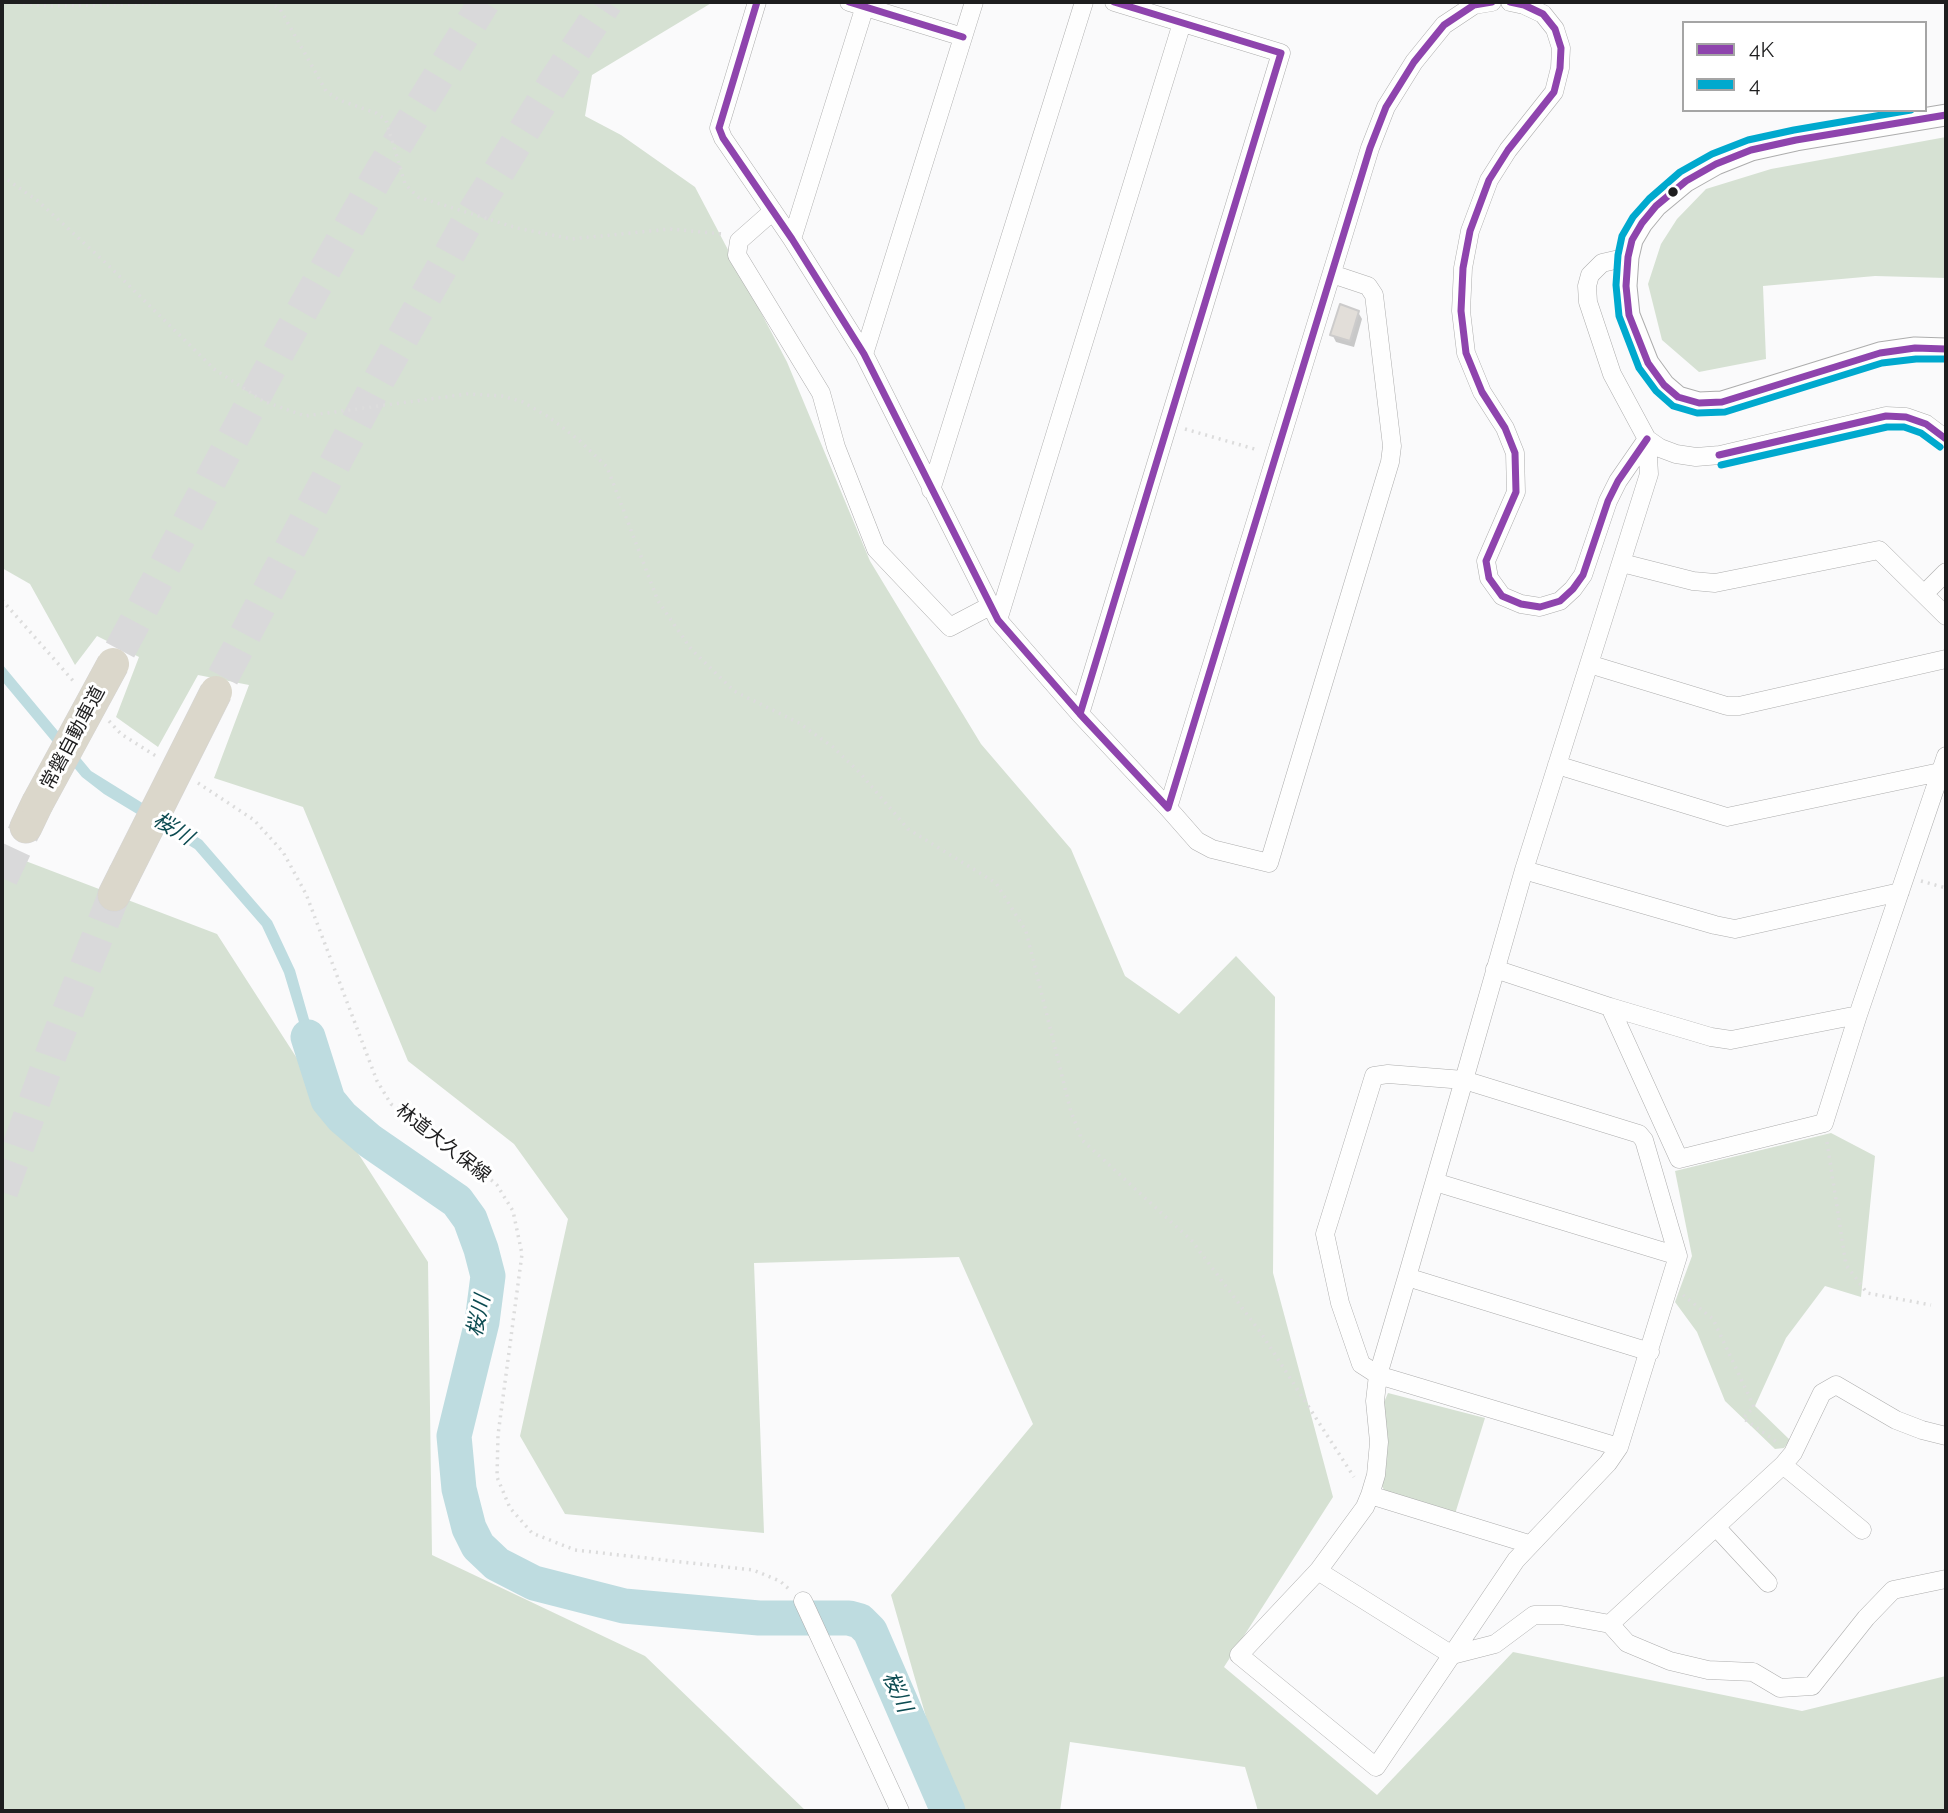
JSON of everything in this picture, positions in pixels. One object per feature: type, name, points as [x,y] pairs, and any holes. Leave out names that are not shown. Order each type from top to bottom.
[{"type":"highway","name":"常磐自動車道","points":[[31,815],[116,657]]},
{"type":"highway","points":[[119,885],[220,684]]},
{"type":"street","points":[[757,2],[719,128],[864,355],[994,613],[1080,713],[1197,841],[1212,849],[1269,863],[1390,462],[1392,446],[1374,295],[1367,286],[1332,274]]},
{"type":"street","points":[[864,355],[974,2]]},
{"type":"street","points":[[931,489],[1084,2]]},
{"type":"street","points":[[1080,713],[1281,53],[1114,2]]},
{"type":"street","points":[[1168,808],[1370,148],[1386,107],[1413,62],[1444,24],[1474,5],[1492,2]]},
{"type":"street","points":[[1510,2],[1524,5],[1543,15],[1555,29],[1560,48],[1560,68],[1554,92],[1508,150],[1489,180],[1469,231],[1463,268],[1461,311],[1466,354],[1482,391],[1505,428],[1515,453],[1516,492],[1486,561],[1489,578],[1502,596],[1521,604],[1539,607],[1560,601],[1573,589],[1583,575],[1608,501],[1618,481],[1647,439]]},
{"type":"street","points":[[792,239],[857,4],[963,37]]},
{"type":"street","points":[[994,613],[1182,23]]},
{"type":"street","points":[[1946,115],[1796,139],[1751,150],[1716,164],[1686,181],[1656,206],[1632,240],[1626,286],[1629,315],[1648,363],[1664,385],[1678,397],[1699,403],[1722,402],[1880,353],[1915,348],[1946,349]]},
{"type":"street","points":[[773,211],[739,241],[737,255],[821,393],[836,447],[876,549],[950,626],[994,613]]},
{"type":"street","points":[[1619,1447],[1378,1375],[1361,1364],[1340,1303],[1325,1234],[1374,1076],[1411,1075],[1464,1080],[1639,1134],[1644,1140],[1678,1256],[1619,1447],[1608,1463],[1530,1544],[1499,1584],[1376,1767],[1239,1656],[1318,1571],[1365,1507],[1376,1475],[1379,1442],[1375,1401],[1378,1375],[1435,1182],[1464,1080],[1495,969],[1524,870],[1649,474],[1647,439],[1612,374],[1588,302],[1587,286],[1590,275],[1602,262],[1628,257]]},
{"type":"street","points":[[1647,439],[1676,454],[1696,457],[1720,455],[1886,416],[1916,420],[1946,439]]},
{"type":"street","points":[[1622,563],[1693,581],[1714,583],[1879,550],[1946,616]]},
{"type":"street","points":[[1925,593],[1946,572]]},
{"type":"street","points":[[1589,664],[1727,706],[1739,706],[1946,659]]},
{"type":"street","points":[[1557,765],[1727,817],[1943,764]]},
{"type":"street","points":[[1610,1007],[1679,1159],[1824,1123],[1943,764]]},
{"type":"street","points":[[1524,870],[1735,929],[1903,885]]},
{"type":"street","points":[[1495,969],[1610,1007],[1711,1037],[1731,1040],[1858,1015]]},
{"type":"street","points":[[1435,1182],[1678,1256]]},
{"type":"street","points":[[1407,1277],[1650,1352]]},
{"type":"street","points":[[1610,1624],[1788,1459],[1822,1392],[1836,1385],[1896,1420],[1946,1436]]},
{"type":"street","points":[[1788,1459],[1862,1530]]},
{"type":"street","points":[[1370,1495],[1530,1544]]},
{"type":"street","points":[[1716,1527],[1768,1583]]},
{"type":"street","points":[[1318,1571],[1452,1655],[1495,1644],[1534,1615],[1561,1615],[1610,1624],[1627,1643],[1670,1661],[1708,1670],[1753,1672],[1780,1688],[1812,1686],[1892,1590],[1946,1579]]},
{"type":"street","points":[[803,1601],[901,1811]]},
{"type":"path","points":[[2,2],[50,6],[256,2]]},
{"type":"path","points":[[269,2],[280,9],[326,90],[339,100],[376,113],[386,120],[405,184],[418,197],[517,229],[572,239],[670,229],[729,234]]},
{"type":"path","points":[[2,176],[38,201],[214,369],[263,401],[305,416],[467,394],[502,396],[523,402],[549,417],[580,441],[607,467],[658,601],[691,649],[734,691],[799,723],[833,747],[860,773],[908,829],[996,883],[1026,931],[1071,1112],[1082,1140],[1192,1241],[1261,1333],[1354,1477]]},
{"type":"path","points":[[1169,424],[1277,455]]},
{"type":"path","points":[[2,600],[78,686]]},
{"type":"path","points":[[104,715],[121,734],[166,763]]},
{"type":"path","name":"林道大久保線","points":[[188,777],[254,820],[283,852],[306,894],[377,1081],[391,1104],[467,1159],[496,1185],[513,1210],[522,1254],[498,1435],[497,1477],[510,1508],[532,1533],[575,1550],[753,1570],[780,1581],[803,1601]]},
{"type":"path","points":[[1903,885],[1946,888]]},
{"type":"path","points":[[1824,1123],[1846,1265],[1867,1293],[1931,1305]]},
{"type":"path","points":[[1670,1285],[1713,1319],[1754,1407],[1743,1418],[1788,1459]]},
{"type":"green space","points":[[2,2],[713,2],[592,75],[585,116],[621,135],[695,187],[787,362],[870,561],[981,744],[1071,849],[1125,976],[1179,1014],[1236,956],[1275,997],[1273,1273],[1333,1497],[1224,1667],[1377,1795],[1513,1652],[1802,1711],[1946,1676],[1946,1811],[1258,1811],[1245,1767],[1070,1742],[1060,1811],[953,1811],[891,1595],[1033,1424],[959,1257],[754,1263],[764,1533],[565,1514],[520,1436],[568,1219],[514,1144],[408,1061],[303,807],[214,778],[249,685],[198,675],[158,747],[116,717],[139,657],[97,636],[75,665],[30,584],[2,568]]},
{"type":"green space","points":[[1946,137],[1946,278],[1875,276],[1763,286],[1766,359],[1699,372],[1662,340],[1648,284],[1661,244],[1677,219],[1706,189],[1771,169]]},
{"type":"green space","points":[[2,852],[217,934],[428,1262],[432,1555],[645,1656],[806,1811],[2,1811]]},
{"type":"green space","points":[[1831,1133],[1875,1156],[1861,1297],[1825,1286],[1786,1338],[1755,1406],[1790,1440],[1784,1448],[1775,1449],[1725,1401],[1697,1332],[1675,1302],[1692,1256],[1675,1171]]},
{"type":"green space","points":[[1388,1393],[1485,1418],[1455,1514],[1386,1494],[1382,1486],[1386,1452],[1382,1407]]},
{"type":"water","points":[[2,664],[91,771],[202,840],[272,921],[295,970],[326,1079],[318,1085],[284,973],[262,926],[195,849],[104,794],[82,777],[2,681]]},
{"type":"building","points":[[1340,304],[1359,311],[1350,341],[1330,335]]},
{"type":"waterway","name":"桜川","points":[[308,1037],[328,1100],[342,1117],[370,1141],[457,1201],[470,1219],[481,1249],[488,1276],[482,1322],[454,1436],[459,1489],[469,1528],[478,1546],[497,1564],[534,1583],[624,1606],[759,1618],[849,1618],[860,1621],[870,1631],[948,1811]]},
{"type":"tunnel","points":[[120,650],[281,348],[380,172],[484,2]]},
{"type":"tunnel","points":[[223,677],[375,387],[465,226],[607,2]]},
{"type":"tunnel","points":[[2,878],[26,827]]},
{"type":"tunnel","points":[[2,1192],[53,1049],[114,895]]},
{"type":"transit line","name":"4K","points":[[757,2],[719,128],[723,138],[792,239],[864,354],[998,620],[1080,714],[1281,53],[1114,2]]},
{"type":"transit line","name":"4K","points":[[849,2],[963,37]]},
{"type":"transit line","name":"4K","points":[[1080,714],[1168,808],[1370,148],[1386,107],[1414,62],[1444,25],[1474,5],[1492,2]]},
{"type":"transit line","name":"4K","points":[[1510,2],[1543,14],[1555,29],[1561,48],[1560,68],[1554,92],[1508,150],[1489,180],[1470,231],[1463,268],[1461,311],[1466,353],[1482,392],[1505,428],[1515,453],[1516,492],[1486,561],[1489,578],[1502,596],[1521,604],[1540,607],[1560,601],[1573,589],[1583,575],[1608,501],[1618,481],[1647,439]]},
{"type":"transit line","name":"4","points":[[1899,112],[1748,140],[1712,154],[1680,172],[1649,199],[1633,217],[1622,236],[1616,285],[1619,316],[1639,368],[1656,391],[1673,406],[1697,413],[1725,412],[1882,363],[1946,359]]},
{"type":"transit line","name":"4K","points":[[1946,115],[1796,140],[1751,150],[1716,164],[1686,181],[1656,206],[1642,223],[1632,240],[1626,286],[1629,315],[1648,363],[1664,385],[1678,397],[1699,403],[1722,402],[1880,353],[1915,348],[1946,349]]},
{"type":"transit line","name":"4K","points":[[1719,455],[1886,416],[1906,417],[1926,424],[1946,439]]},
{"type":"transit line","name":"4","points":[[1721,465],[1887,427],[1904,427],[1921,433],[1940,447]]}]
